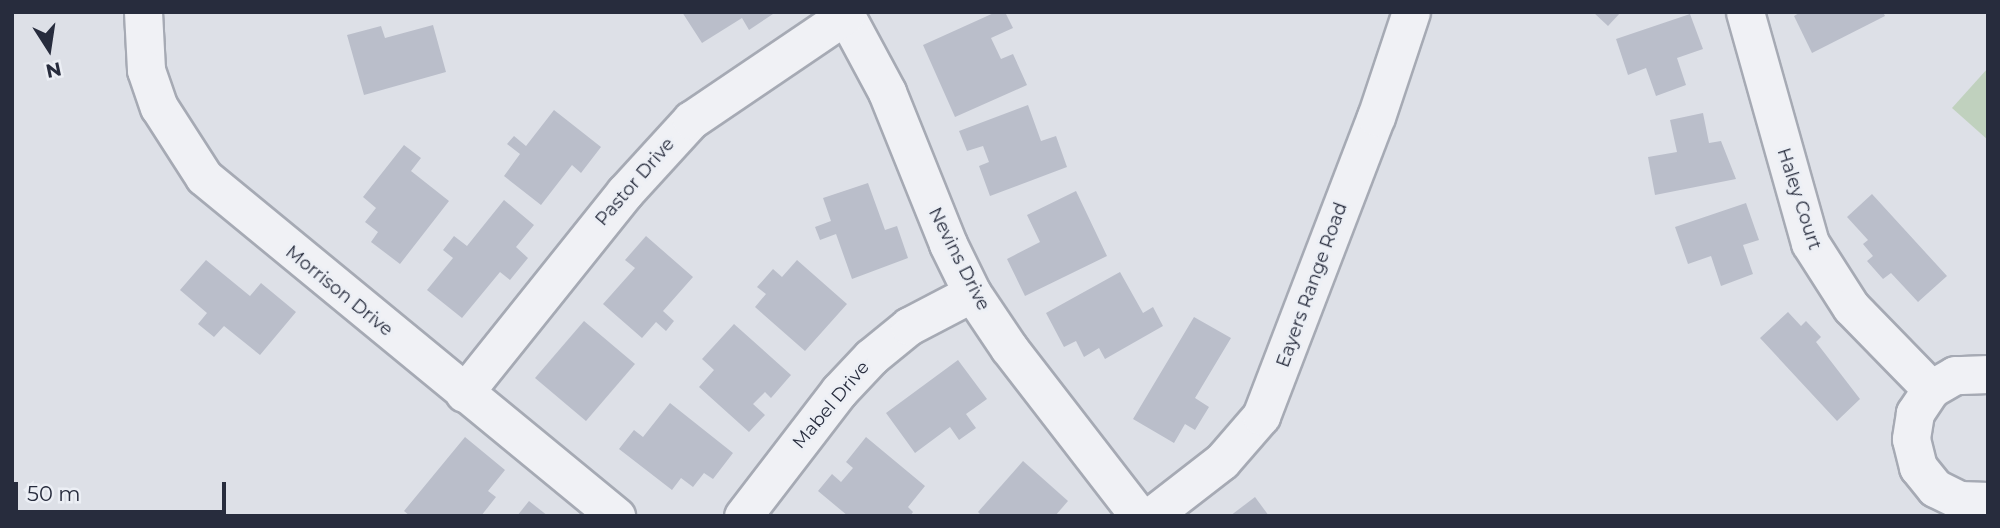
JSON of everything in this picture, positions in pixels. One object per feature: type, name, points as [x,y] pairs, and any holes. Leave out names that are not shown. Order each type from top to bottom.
[{"type":"street","name":"Morrison Drive","points":[[143,12],[146,70],[159,107],[204,177],[616,516]]},
{"type":"street","name":"Eayers Range Road","points":[[1151,516],[1206,475],[1244,440],[1261,416],[1376,117],[1411,12]]},
{"type":"street","name":"Haley Court","points":[[1745,12],[1810,243],[1851,307],[1931,390]]},
{"type":"street","name":"Pastor Drive","points":[[464,393],[625,192],[691,120],[845,14]]},
{"type":"street","name":"Nevins Drive","points":[[845,14],[887,92],[948,244],[972,293],[1009,348],[1139,516]]},
{"type":"street","name":"Mabel Drive","points":[[744,516],[839,391],[871,357],[909,326],[972,293]]},
{"type":"street","points":[[1988,374],[1955,375],[1931,390],[1912,426],[1918,467],[1947,495],[1988,501]]},
{"type":"green space","points":[[1988,68],[1988,140],[1952,108]]},
{"type":"building","points":[[682,12],[776,12],[749,30],[742,18],[702,43]]},
{"type":"building","points":[[996,12],[1005,12],[1013,28],[991,38],[1001,59],[1013,54],[1027,85],[955,117],[923,45]]},
{"type":"building","points":[[1593,12],[1621,12],[1608,26]]},
{"type":"building","points":[[1801,12],[1883,12],[1885,16],[1812,53],[1794,16]]},
{"type":"building","points":[[1690,14],[1703,49],[1677,58],[1686,85],[1656,96],[1646,68],[1628,75],[1616,39]]},
{"type":"building","points":[[433,25],[446,72],[364,95],[347,35],[381,26],[385,38]]},
{"type":"building","points":[[1028,105],[1041,141],[1056,136],[1067,167],[990,196],[979,166],[989,162],[983,146],[967,151],[959,131]]},
{"type":"building","points":[[554,110],[601,147],[581,173],[572,165],[541,205],[504,176],[520,154],[507,144],[514,136],[526,146]]},
{"type":"building","points":[[1703,113],[1709,143],[1721,141],[1736,179],[1655,195],[1648,157],[1677,152],[1670,120]]},
{"type":"building","points":[[404,145],[421,158],[411,171],[449,201],[400,264],[371,242],[378,232],[365,222],[376,208],[363,197]]},
{"type":"building","points":[[868,183],[885,230],[897,226],[908,258],[852,279],[836,234],[820,240],[815,227],[831,221],[823,198]]},
{"type":"building","points":[[1076,191],[1107,256],[1025,296],[1007,259],[1040,242],[1027,215]]},
{"type":"building","points":[[1872,194],[1947,276],[1918,302],[1891,273],[1883,279],[1867,261],[1873,256],[1863,244],[1868,240],[1847,217]]},
{"type":"building","points":[[504,200],[534,225],[516,247],[528,258],[510,280],[500,272],[462,318],[427,290],[453,258],[443,250],[454,236],[467,246]]},
{"type":"building","points":[[1746,203],[1759,240],[1743,245],[1753,274],[1721,286],[1711,256],[1688,264],[1675,227]]},
{"type":"building","points":[[646,236],[693,277],[663,311],[674,321],[666,331],[656,322],[642,338],[603,304],[635,268],[625,260]]},
{"type":"building","points":[[206,260],[250,296],[261,283],[296,312],[260,355],[224,326],[214,337],[198,324],[207,313],[180,290]]},
{"type":"building","points":[[797,260],[847,304],[805,351],[755,307],[766,294],[757,287],[773,269],[782,277]]},
{"type":"building","points":[[1120,272],[1143,313],[1153,307],[1163,326],[1105,359],[1099,348],[1084,357],[1076,341],[1064,347],[1046,313]]},
{"type":"building","points":[[1788,312],[1801,326],[1806,321],[1821,337],[1816,342],[1860,399],[1837,421],[1760,338]]},
{"type":"building","points":[[1194,317],[1231,338],[1195,398],[1209,407],[1195,430],[1185,424],[1174,443],[1133,419]]},
{"type":"building","points":[[584,321],[635,364],[586,421],[535,378]]},
{"type":"building","points":[[734,324],[791,375],[771,398],[765,392],[753,404],[765,415],[749,432],[699,387],[714,370],[702,359]]},
{"type":"building","points":[[958,360],[987,399],[966,414],[976,428],[959,440],[950,427],[915,453],[886,413]]},
{"type":"building","points":[[670,403],[733,453],[713,479],[704,473],[693,487],[681,478],[672,490],[619,449],[634,430],[643,437]]},
{"type":"building","points":[[465,437],[505,470],[488,491],[496,497],[481,516],[410,516],[404,511]]},
{"type":"building","points":[[866,437],[925,486],[908,507],[913,512],[910,516],[848,516],[818,491],[832,474],[841,482],[853,468],[846,462]]},
{"type":"building","points":[[1023,461],[1068,501],[1055,516],[982,516],[978,512]]},
{"type":"building","points":[[1255,497],[1269,516],[1230,516]]},
{"type":"building","points":[[529,501],[548,516],[517,516]]}]
